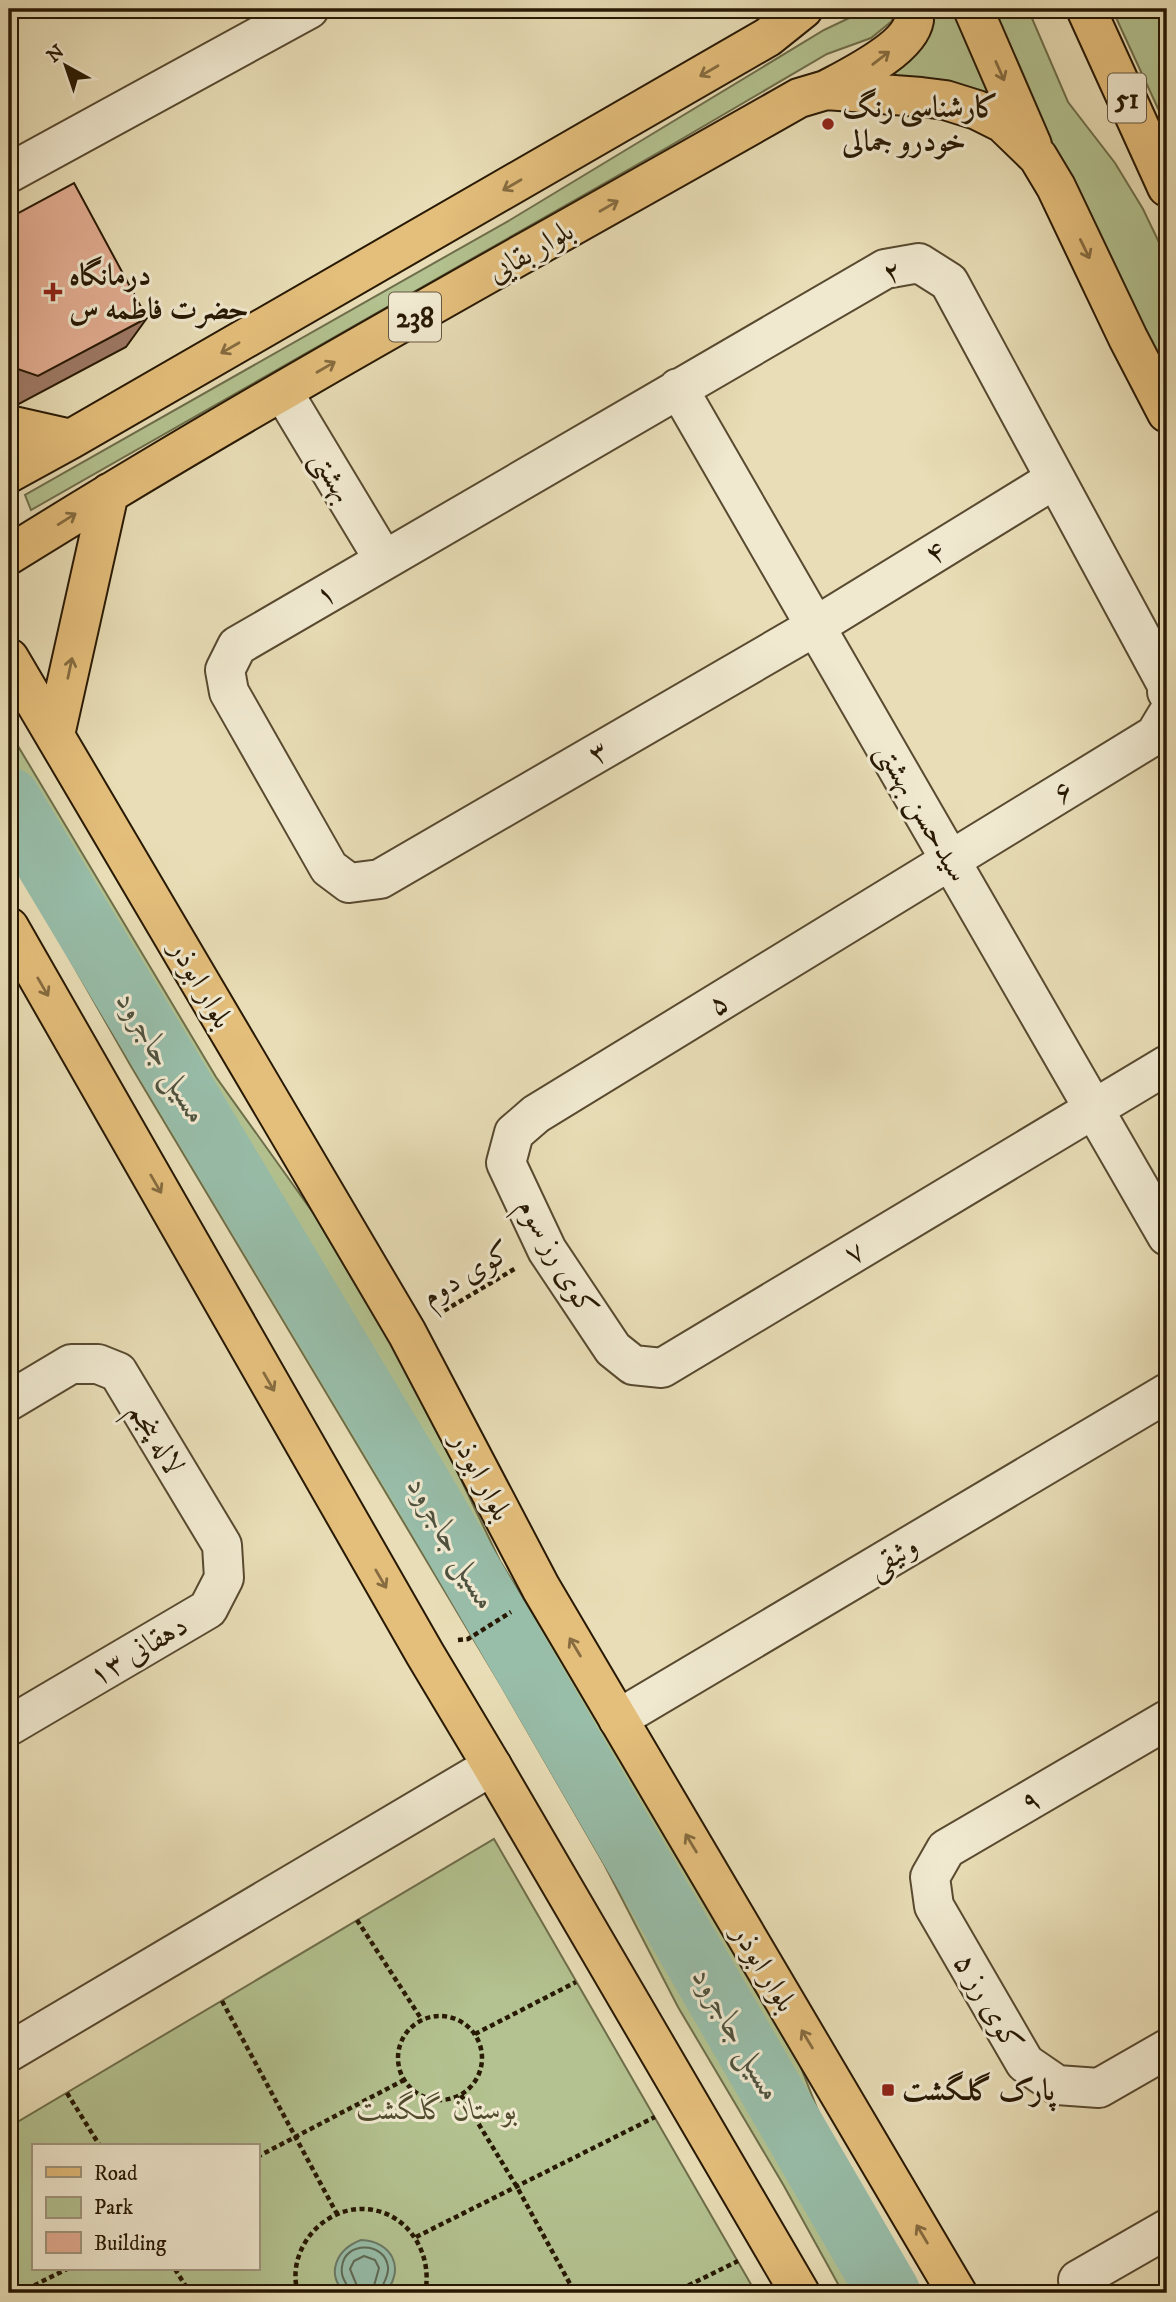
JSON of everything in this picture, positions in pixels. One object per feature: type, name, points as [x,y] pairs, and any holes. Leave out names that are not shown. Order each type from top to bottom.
[{"type":"main road","name":"238","points":[[9,473],[768,37],[803,9]]},
{"type":"main road","points":[[768,37],[820,9]]},
{"type":"main road","points":[[826,90],[869,67],[903,40],[914,19],[912,9]]},
{"type":"main road","points":[[973,9],[1047,172],[1167,413]]},
{"type":"main road","name":"51","points":[[1086,9],[1167,187]]},
{"type":"main road","name":"بلوار بقایی","points":[[9,555],[108,493],[799,98],[826,90],[945,100],[977,110],[1003,123],[1047,172]]},
{"type":"main road","points":[[9,425],[71,439]]},
{"type":"main road","points":[[55,735],[108,493]]},
{"type":"main road","name":"بلوار ابوذر","points":[[9,658],[407,1333],[541,1588],[957,2293]]},
{"type":"main road","points":[[9,927],[418,1642],[800,2293]]},
{"type":"street","points":[[9,173],[309,9]]},
{"type":"street","name":"۲","points":[[678,388],[885,269],[919,263],[948,282],[1055,479]]},
{"type":"street","name":"۱","points":[[380,879],[349,883],[330,868],[229,692],[225,670],[237,646],[678,388]]},
{"type":"street","name":"سیدحسن بهشتی","points":[[678,388],[1167,1236]]},
{"type":"street","name":"بهشتی","points":[[283,392],[384,560]]},
{"type":"street","points":[[1055,479],[1167,685],[1167,692]]},
{"type":"street","name":"۴","points":[[816,626],[1055,479]]},
{"type":"street","name":"۳","points":[[380,879],[816,626]]},
{"type":"street","name":"۶","points":[[950,860],[1155,735],[1167,715]]},
{"type":"street","name":"۵","points":[[506,1163],[514,1133],[536,1114],[950,860]]},
{"type":"street","name":"۷","points":[[613,1349],[634,1365],[662,1368],[1167,1065]]},
{"type":"street","name":"کوی رز سوم","points":[[506,1163],[547,1250],[613,1349]]},
{"type":"street","name":"لاله پنجم","points":[[9,1401],[71,1364],[98,1364],[118,1373],[222,1545]]},
{"type":"street","name":"وثیقی","points":[[618,1718],[1167,1393]]},
{"type":"street","name":"دهقانی ۱۳","points":[[9,1726],[208,1609],[224,1578],[222,1545]]},
{"type":"street","name":"۹","points":[[934,1906],[930,1877],[946,1849],[1167,1720]]},
{"type":"street","points":[[9,2052],[492,1766]]},
{"type":"street","name":"کوی رز ۵","points":[[934,1906],[1025,2063],[1057,2085],[1099,2088],[1167,2049]]},
{"type":"street","points":[[1078,2280],[1167,2229]]},
{"type":"path","name":"کوی دوم","points":[[407,1333],[547,1250]]},
{"type":"path","points":[[468,1639],[510,1613]]},
{"type":"path","points":[[358,1920],[422,2020]]},
{"type":"path","points":[[475,2034],[576,1982]]},
{"type":"path","points":[[222,2000],[337,2214]]},
{"type":"path","points":[[445,2016],[467,2025],[475,2034],[481,2046],[480,2074],[472,2086],[461,2095],[435,2101],[412,2090],[404,2080],[398,2067],[398,2053],[410,2028],[422,2020],[445,2016]]},
{"type":"path","points":[[259,2156],[404,2080]]},
{"type":"path","points":[[67,2093],[99,2144]]},
{"type":"path","points":[[461,2095],[517,2187],[575,2293]]},
{"type":"path","points":[[416,2238],[655,2118]]},
{"type":"path","points":[[298,2293],[296,2263],[304,2243],[318,2226],[337,2214],[359,2209],[381,2212],[400,2222],[416,2238],[426,2258],[428,2280],[425,2293]]},
{"type":"path","points":[[673,2293],[738,2261]]},
{"type":"path","points":[[19,2293],[65,2270]]},
{"type":"path","points":[[177,2270],[190,2293]]},
{"type":"green space","points":[[868,9],[889,9],[894,12],[892,21],[871,38],[827,54],[31,510],[25,495],[510,220],[824,30]]},
{"type":"green space","points":[[927,9],[955,9],[991,98],[878,82]]},
{"type":"green space","points":[[989,9],[1028,9],[1068,102],[1115,163],[1143,209],[1167,259],[1167,382],[1005,50]]},
{"type":"green space","points":[[1112,9],[1167,9],[1167,128]]},
{"type":"green space","points":[[9,731],[216,1077],[319,1221],[419,1392],[500,1561],[780,2014],[824,2126],[921,2293],[843,2293],[784,2186],[678,2007],[604,1864],[502,1687],[132,1068],[9,853]]},
{"type":"green space","name":"بوستان گلگشت","points":[[494,1839],[756,2293],[9,2293],[9,2127]]},
{"type":"water","points":[[361,2240],[381,2245],[392,2258],[394,2275],[385,2293],[345,2293],[339,2285],[336,2262],[346,2249]]},
{"type":"building","name":"درمانگاه حضرت فاطمه س","points":[[74,183],[147,318],[38,376],[9,366],[9,218]]},
{"type":"waterway","name":"مسیل جاجرود","points":[[9,799],[420,1485],[889,2293]]},
{"type":"place","name":"کارشناسی رنگ خودرو جمالی","points":[[828,124]]},
{"type":"place","name":"درمانگاه حضرت فاطمه س","points":[[53,292]]},
{"type":"place","name":"پارک گلگشت","points":[[888,2090]]}]
